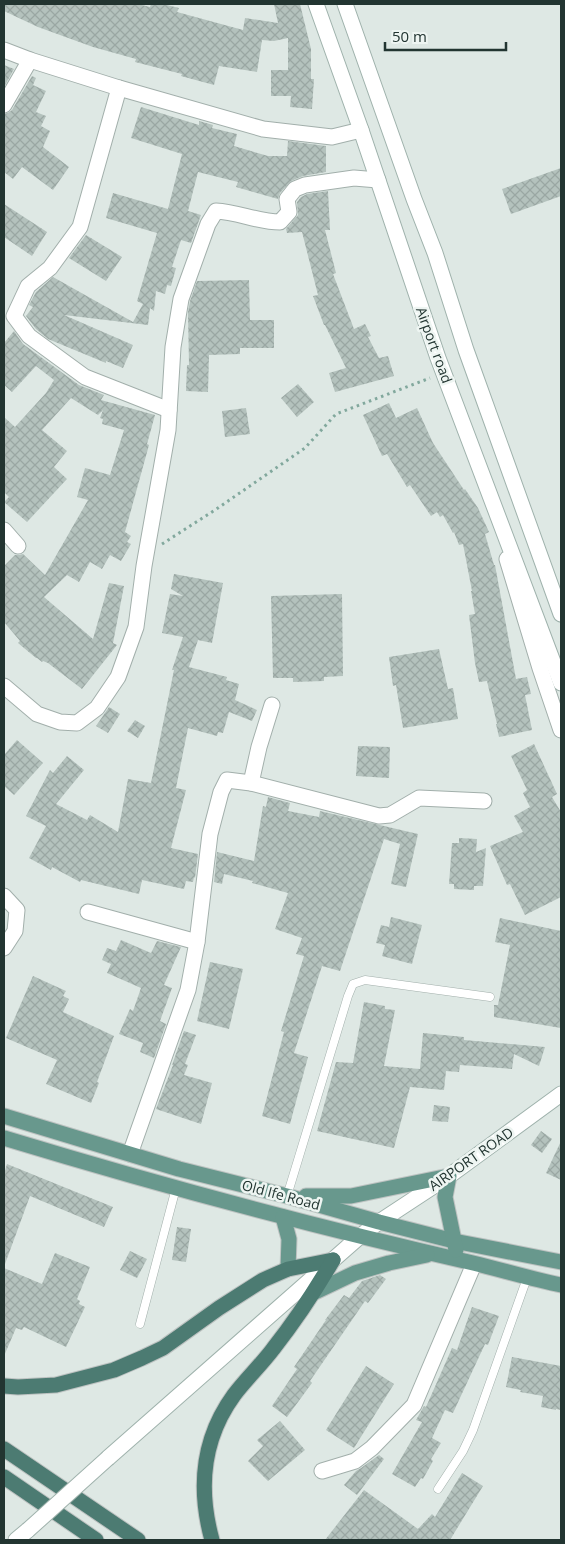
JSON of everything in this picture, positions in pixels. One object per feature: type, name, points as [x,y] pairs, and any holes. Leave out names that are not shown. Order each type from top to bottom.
[{"type":"highway","points":[[4,1386],[56,1385],[88,1378],[128,1364],[163,1348],[219,1308],[263,1280],[288,1269],[333,1260]]},
{"type":"highway","points":[[212,1540],[206,1519],[204,1492],[205,1462],[212,1435],[234,1394],[273,1349],[313,1293],[333,1260]]},
{"type":"highway","points":[[4,1449],[138,1540]]},
{"type":"highway","points":[[4,1477],[96,1540]]},
{"type":"main road","name":"Old Ife Road","points":[[4,1116],[179,1169],[287,1196],[379,1222],[454,1241],[561,1262]]},
{"type":"main road","name":"Old Ife Road","points":[[4,1138],[283,1217],[561,1285]]},
{"type":"main road","points":[[287,1196],[351,1196],[449,1176],[445,1196],[457,1260]]},
{"type":"main road","points":[[283,1217],[289,1239],[288,1269]]},
{"type":"main road","points":[[313,1293],[355,1272],[432,1254]]},
{"type":"street","name":"Airport road","points":[[316,4],[438,358],[561,683]]},
{"type":"street","name":"Airport road","points":[[345,4],[414,200],[435,253],[466,350],[561,614]]},
{"type":"street","points":[[4,50],[119,88],[263,129],[332,136],[361,130]]},
{"type":"street","points":[[4,105],[30,60]]},
{"type":"street","points":[[119,88],[80,227],[50,268],[28,286],[14,316],[29,336],[85,377],[169,410]]},
{"type":"street","points":[[4,686],[37,714],[60,722],[77,723],[97,708],[118,677],[136,627],[146,553],[168,430],[173,347],[181,298],[208,224],[216,211],[230,212],[266,222],[280,222],[289,212],[287,199],[295,189],[305,184],[354,178],[378,180]]},
{"type":"street","points":[[438,358],[439,375],[502,542],[561,730]]},
{"type":"street","points":[[4,530],[18,546]]},
{"type":"street","points":[[529,596],[551,587]]},
{"type":"street","points":[[251,783],[258,747],[272,705]]},
{"type":"street","points":[[130,1154],[188,990],[197,942],[210,834],[221,792],[227,780],[251,783],[379,816],[390,815],[419,798],[484,801]]},
{"type":"street","points":[[4,896],[17,910],[15,931],[4,948]]},
{"type":"street","points":[[88,912],[197,942]]},
{"type":"street","name":"AIRPORT ROAD","points":[[16,1540],[359,1237],[449,1176],[561,1094]]},
{"type":"street","points":[[322,1471],[355,1461],[372,1448],[414,1405],[474,1264]]},
{"type":"lane","points":[[287,1196],[353,984],[365,980],[490,997]]},
{"type":"lane","points":[[140,1324],[176,1188]]},
{"type":"lane","points":[[438,1489],[463,1451],[473,1430],[527,1278]]},
{"type":"path","points":[[146,553],[215,510],[305,448],[336,414],[439,375]]},
{"type":"building","points":[[4,4],[138,4],[150,7],[151,4],[163,4],[179,8],[177,12],[243,30],[245,18],[278,23],[274,4],[300,4],[311,49],[311,79],[314,79],[312,109],[290,107],[291,96],[271,96],[271,70],[288,70],[288,38],[274,41],[262,40],[257,72],[219,66],[214,85],[181,76],[182,74],[135,62],[136,59],[93,47],[38,27],[4,11]]},
{"type":"building","points":[[4,65],[14,69],[4,87]]},
{"type":"building","points":[[32,76],[36,78],[33,85],[46,91],[36,112],[46,116],[41,126],[50,131],[43,147],[69,167],[53,190],[22,167],[13,179],[4,172],[4,114],[12,110]]},
{"type":"building","points":[[141,107],[199,125],[199,121],[213,125],[212,128],[237,134],[234,146],[268,156],[287,156],[288,141],[326,146],[326,172],[303,176],[291,181],[280,193],[278,199],[236,187],[238,182],[198,172],[188,211],[201,215],[191,243],[181,240],[172,267],[176,268],[171,286],[167,285],[165,294],[156,291],[154,311],[150,308],[148,325],[64,315],[133,345],[123,368],[48,339],[36,329],[26,316],[33,307],[29,305],[36,292],[53,277],[133,322],[143,304],[137,301],[157,233],[106,218],[113,193],[168,209],[182,154],[131,138]]},
{"type":"building","points":[[561,168],[561,196],[511,214],[502,189]]},
{"type":"building","points":[[328,191],[330,230],[325,230],[336,273],[333,274],[354,329],[365,324],[371,336],[368,337],[379,358],[388,356],[394,376],[335,392],[329,373],[346,368],[324,325],[313,296],[318,295],[302,232],[287,233],[286,229],[298,215],[297,202],[301,197],[307,194]]},
{"type":"building","points":[[4,204],[47,232],[32,256],[4,237]]},
{"type":"building","points":[[86,235],[122,257],[106,281],[69,258]]},
{"type":"building","points":[[249,280],[250,320],[274,320],[274,348],[240,348],[240,354],[209,355],[208,392],[186,391],[187,365],[189,365],[188,312],[197,281]]},
{"type":"building","points":[[14,331],[23,344],[79,385],[104,395],[101,400],[155,415],[147,444],[149,445],[125,532],[131,536],[127,542],[131,544],[121,561],[110,555],[102,569],[90,562],[79,582],[67,575],[44,597],[93,639],[109,583],[124,586],[113,643],[117,645],[82,689],[48,663],[36,658],[18,643],[20,641],[4,622],[4,566],[15,555],[23,554],[45,575],[88,500],[77,497],[85,468],[110,475],[124,430],[102,424],[103,419],[100,418],[103,410],[98,415],[71,398],[42,430],[67,451],[54,467],[67,479],[27,522],[4,502],[9,497],[4,492],[4,417],[15,427],[46,393],[54,380],[36,366],[12,392],[4,385],[4,343]]},
{"type":"building","points":[[298,384],[314,402],[297,417],[281,398]]},
{"type":"building","points":[[389,403],[396,418],[417,408],[433,443],[478,508],[489,532],[485,534],[495,565],[516,679],[527,677],[531,694],[525,695],[532,730],[499,737],[487,681],[479,682],[475,663],[469,615],[475,614],[463,544],[459,545],[454,532],[443,515],[440,517],[437,512],[431,516],[410,485],[407,487],[387,454],[382,456],[363,415]]},
{"type":"building","points":[[246,408],[250,434],[225,437],[222,411]]},
{"type":"building","points":[[174,574],[223,583],[212,643],[198,640],[189,667],[227,677],[226,680],[239,684],[235,700],[257,710],[252,721],[229,712],[223,733],[218,732],[217,736],[188,728],[176,788],[186,790],[171,848],[198,854],[193,882],[186,881],[184,889],[142,880],[139,894],[81,880],[80,882],[52,867],[51,870],[29,858],[46,826],[26,816],[50,770],[53,773],[67,756],[84,770],[56,804],[87,820],[90,815],[118,832],[128,779],[151,783],[174,670],[172,670],[183,637],[162,633],[170,594],[183,596],[171,589]]},
{"type":"building","points":[[342,594],[343,676],[324,677],[324,681],[293,682],[293,678],[273,678],[271,596]]},
{"type":"building","points":[[439,649],[448,689],[453,688],[458,719],[403,728],[396,685],[393,686],[389,657]]},
{"type":"building","points":[[109,707],[120,714],[108,733],[96,726]]},
{"type":"building","points":[[135,720],[145,726],[138,738],[127,731]]},
{"type":"building","points":[[17,740],[43,763],[14,795],[4,786],[4,755]]},
{"type":"building","points":[[534,744],[557,794],[552,797],[561,812],[561,897],[525,915],[510,884],[507,885],[490,846],[523,832],[514,816],[530,807],[523,793],[527,790],[511,756]]},
{"type":"building","points":[[358,746],[390,747],[389,778],[356,776]]},
{"type":"building","points":[[268,797],[290,803],[288,811],[319,817],[320,811],[418,834],[406,887],[391,884],[400,844],[384,839],[340,971],[322,966],[294,1053],[308,1057],[290,1124],[262,1116],[284,1032],[281,1031],[304,956],[296,954],[302,938],[275,929],[288,893],[252,883],[253,881],[224,874],[222,884],[214,882],[217,852],[254,861],[263,806],[266,807]]},
{"type":"building","points":[[459,838],[477,839],[476,852],[486,848],[483,886],[474,886],[474,890],[454,889],[454,884],[449,884],[452,843],[459,843]]},
{"type":"building","points":[[391,917],[422,925],[412,964],[382,956],[385,945],[376,943],[381,925],[389,927]]},
{"type":"building","points":[[500,918],[561,931],[561,1028],[494,1017],[494,1005],[498,1005],[510,945],[495,942]]},
{"type":"building","points":[[121,940],[151,953],[157,941],[181,947],[164,985],[172,988],[160,1021],[166,1024],[154,1058],[140,1052],[143,1043],[119,1034],[130,1009],[133,1011],[141,988],[107,973],[111,964],[102,960],[107,948],[116,951]]},
{"type":"building","points":[[210,962],[243,969],[229,1029],[197,1021]]},
{"type":"building","points":[[33,976],[66,991],[63,996],[69,999],[63,1012],[114,1036],[91,1103],[46,1084],[57,1060],[6,1038]]},
{"type":"building","points":[[364,1002],[385,1006],[385,1009],[395,1010],[384,1066],[420,1069],[423,1033],[464,1037],[464,1040],[545,1047],[539,1066],[514,1054],[512,1069],[460,1065],[459,1072],[446,1071],[444,1090],[410,1087],[394,1148],[317,1131],[336,1062],[353,1063]]},
{"type":"building","points":[[184,1031],[196,1035],[185,1064],[188,1065],[184,1075],[212,1083],[201,1124],[156,1109]]},
{"type":"building","points":[[434,1105],[450,1107],[448,1122],[432,1121]]},
{"type":"building","points":[[541,1131],[552,1139],[542,1153],[531,1145]]},
{"type":"building","points":[[561,1141],[561,1180],[546,1173]]},
{"type":"building","points":[[7,1164],[113,1207],[104,1227],[30,1196],[4,1264],[4,1174]]},
{"type":"building","points":[[177,1227],[191,1229],[186,1262],[172,1260]]},
{"type":"building","points":[[130,1251],[147,1259],[137,1278],[120,1270]]},
{"type":"building","points":[[55,1253],[90,1267],[77,1299],[80,1301],[79,1304],[85,1307],[66,1347],[24,1327],[22,1330],[16,1328],[4,1356],[4,1268],[42,1284]]},
{"type":"building","points":[[380,1275],[386,1279],[368,1303],[365,1301],[310,1381],[312,1383],[287,1417],[272,1406],[297,1369],[294,1367],[344,1295],[349,1298],[362,1281]]},
{"type":"building","points":[[472,1307],[499,1316],[488,1345],[485,1344],[453,1413],[445,1410],[432,1438],[441,1443],[431,1459],[433,1461],[423,1479],[421,1478],[415,1487],[392,1474],[422,1422],[416,1420],[424,1406],[426,1407],[452,1348],[457,1350]]},
{"type":"building","points":[[512,1357],[561,1366],[561,1410],[541,1407],[543,1396],[520,1392],[521,1390],[506,1387]]},
{"type":"building","points":[[366,1366],[394,1384],[354,1448],[326,1430]]},
{"type":"building","points":[[280,1421],[305,1450],[268,1481],[248,1461],[263,1446],[257,1440]]},
{"type":"building","points":[[379,1455],[384,1459],[357,1495],[344,1485],[356,1471]]},
{"type":"building","points":[[462,1473],[483,1486],[450,1540],[325,1540],[364,1490],[418,1529],[432,1514],[435,1517]]}]
